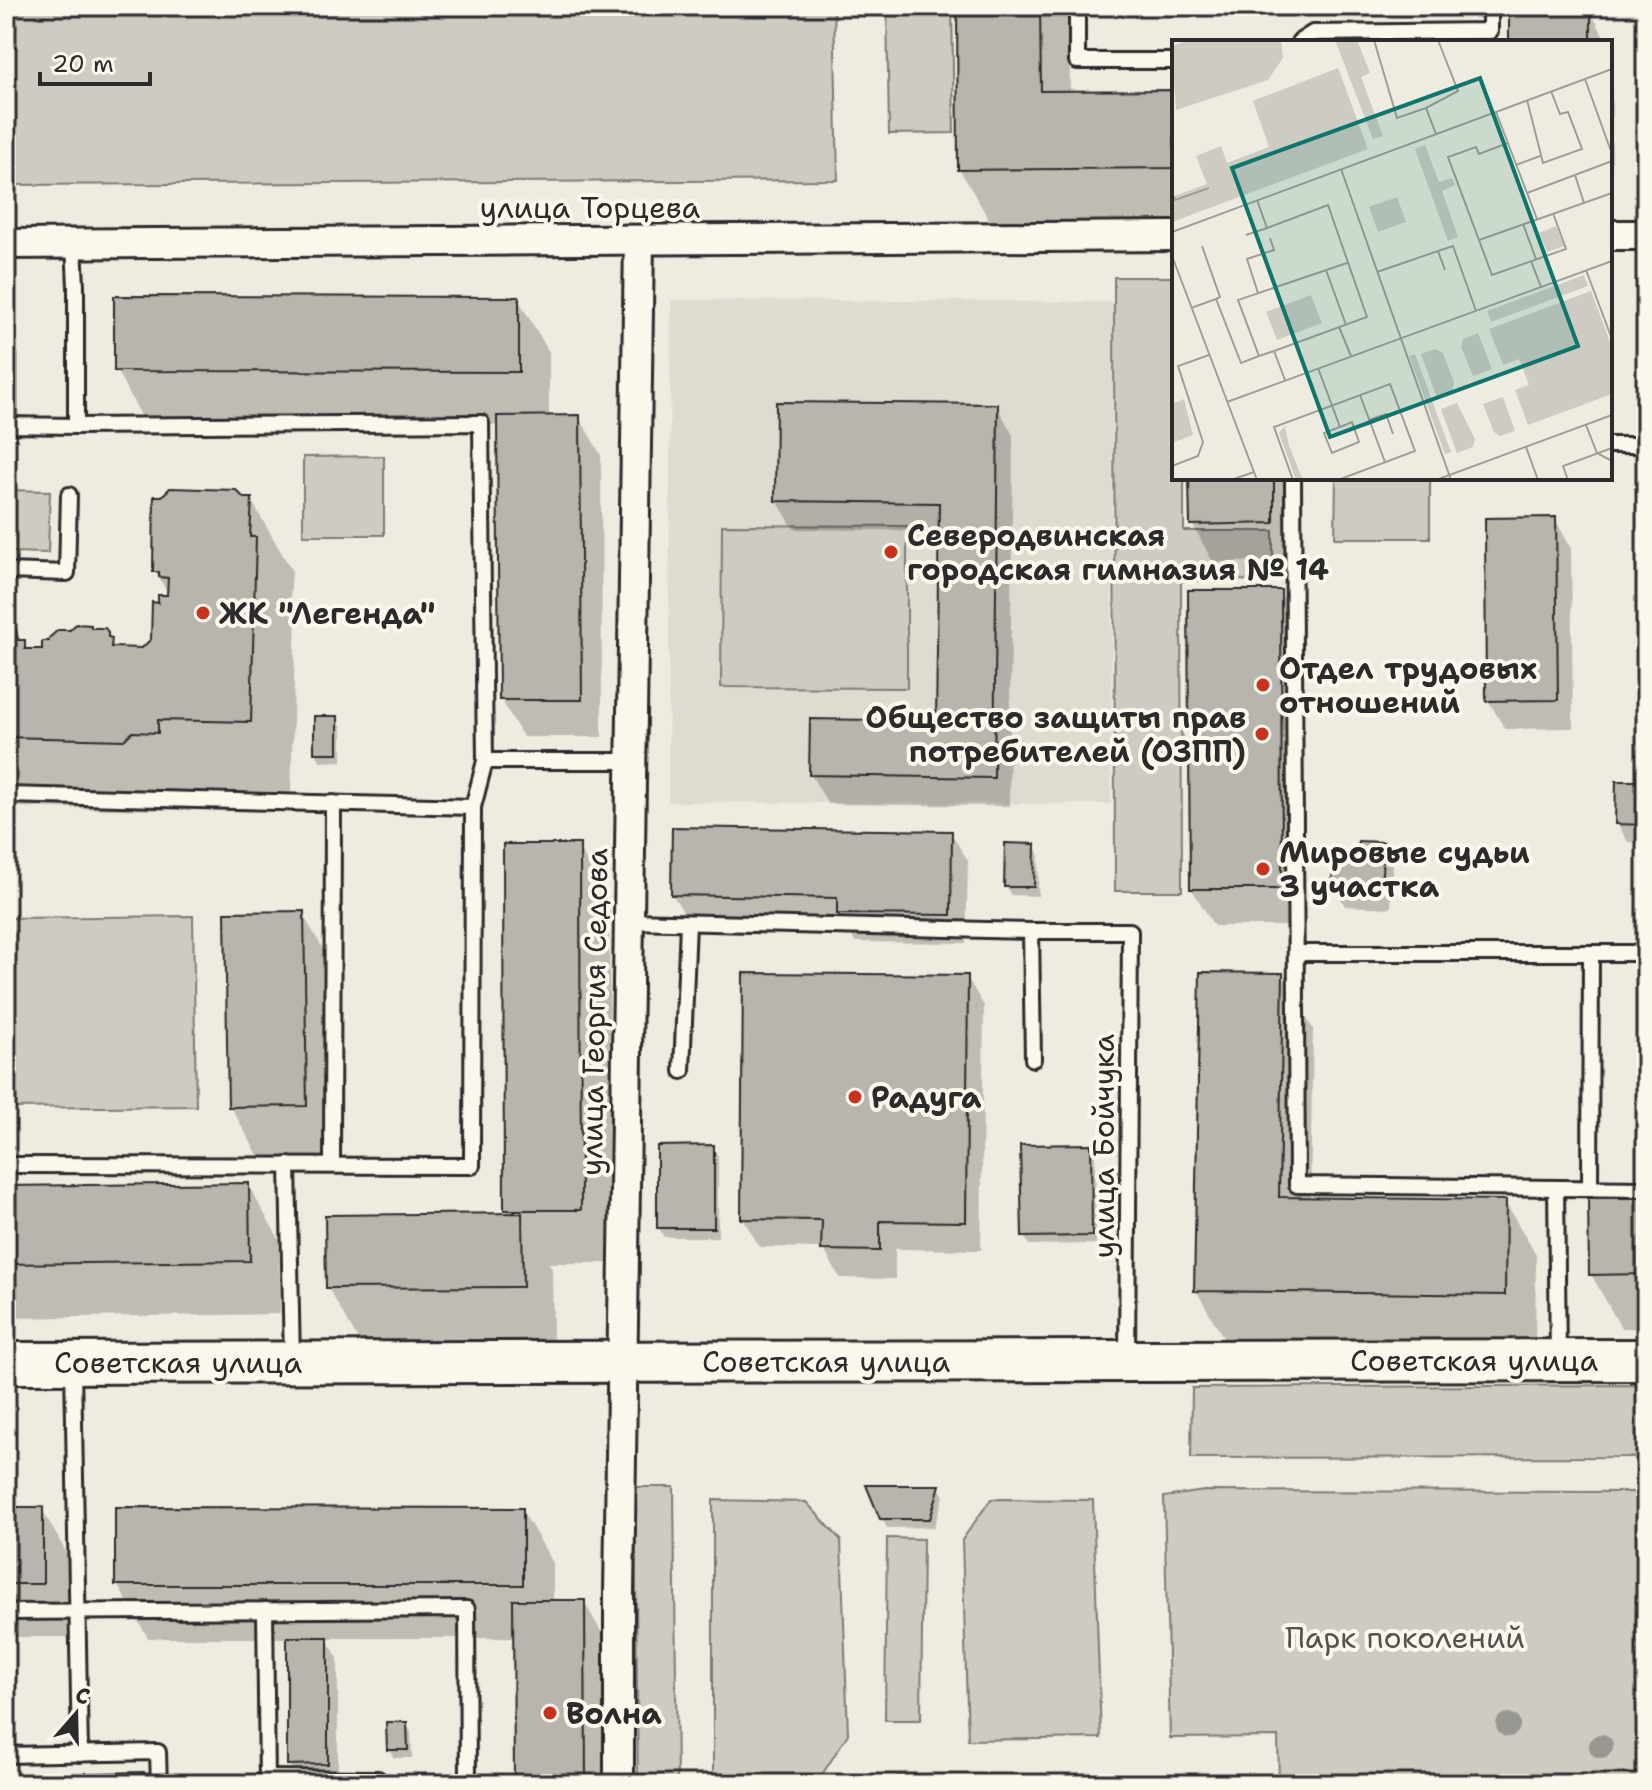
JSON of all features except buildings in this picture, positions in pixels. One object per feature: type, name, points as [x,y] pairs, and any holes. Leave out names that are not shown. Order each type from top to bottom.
[{"type":"street","points":[[1612,235],[1646,235]]},
{"type":"street","name":"улица Торцева","points":[[6,244],[1172,236]]},
{"type":"street","name":"улица Георгия Седова","points":[[619,1784],[639,241]]},
{"type":"street","name":"Советская улица","points":[[6,1363],[1646,1360]]},
{"type":"lane","points":[[1077,6],[1077,61],[1172,61]]},
{"type":"lane","points":[[1302,40],[1313,33],[1490,31],[1490,6]]},
{"type":"lane","points":[[74,243],[76,426]]},
{"type":"lane","points":[[6,425],[481,423],[485,761],[473,807],[472,1166],[6,1165]]},
{"type":"lane","points":[[1612,445],[1646,445]]},
{"type":"lane","points":[[1293,480],[1297,1185],[1646,1189]]},
{"type":"lane","points":[[6,571],[67,573],[69,495]]},
{"type":"lane","points":[[485,761],[631,761]]},
{"type":"lane","points":[[6,795],[473,807]]},
{"type":"lane","points":[[332,1165],[333,803]]},
{"type":"lane","points":[[629,921],[1031,931],[1033,1059]]},
{"type":"lane","points":[[682,1071],[688,923]]},
{"type":"lane","name":"улица Бойчука","points":[[1031,931],[1130,931],[1127,1360]]},
{"type":"lane","points":[[1296,953],[1646,953]]},
{"type":"lane","points":[[1590,1188],[1591,953]]},
{"type":"lane","points":[[288,1165],[292,1362]]},
{"type":"lane","points":[[1556,1188],[1558,1360]]},
{"type":"lane","points":[[73,1363],[80,1754]]},
{"type":"lane","points":[[6,1612],[467,1609],[468,1784]]},
{"type":"lane","points":[[265,1610],[267,1781],[378,1779],[378,1784]]},
{"type":"lane","points":[[6,1755],[158,1752],[159,1784]]},
{"type":"shaded area","points":[[1636,6],[1646,6],[1646,134],[1636,134]]},
{"type":"shaded area","name":"Северодвинская городская гимназия № 14","points":[[671,300],[1113,302],[1111,804],[668,802]]},
{"type":"green space","points":[[6,6],[834,6],[838,180],[6,185]]},
{"type":"green space","points":[[887,6],[952,6],[954,133],[889,134]]},
{"type":"green space","points":[[1114,277],[1172,277],[1172,480],[1184,480],[1184,531],[1273,531],[1273,580],[1181,581],[1182,891],[1115,891]]},
{"type":"green space","points":[[384,456],[384,535],[303,535],[303,457]]},
{"type":"green space","points":[[1336,480],[1430,480],[1430,538],[1335,538]]},
{"type":"green space","points":[[6,490],[50,491],[48,553],[6,552]]},
{"type":"green space","points":[[722,525],[907,526],[907,688],[721,687]]},
{"type":"green space","points":[[193,916],[196,1106],[6,1108],[6,918]]},
{"type":"green space","points":[[1646,1385],[1646,1457],[1191,1458],[1192,1388]]},
{"type":"green space","points":[[635,1487],[674,1487],[677,1784],[638,1784]]},
{"type":"green space","name":"Парк поколений","points":[[1204,1491],[1646,1492],[1646,1784],[1279,1784],[1278,1737],[1170,1738],[1164,1497]]},
{"type":"green space","points":[[991,1499],[1093,1500],[1101,1738],[968,1740],[962,1540]]},
{"type":"green space","points":[[713,1500],[806,1502],[841,1540],[848,1734],[816,1784],[713,1784]]},
{"type":"green space","points":[[887,1538],[923,1539],[921,1720],[885,1720]]},
{"type":"green space","points":[[899,1776],[927,1779],[935,1784],[878,1784]]},
{"type":"place","name":"Северодвинская городская гимназия № 14","points":[[891,552]]},
{"type":"place","name":"ЖК \"Легенда\"","points":[[203,613]]},
{"type":"place","name":"Отдел трудовых отношений","points":[[1263,685]]},
{"type":"place","name":"Общество защиты прав потребителей (ОЗПП)","points":[[1262,734]]},
{"type":"place","name":"Мировые судьи 3 участка","points":[[1263,869]]},
{"type":"place","name":"Радуга","points":[[855,1097]]},
{"type":"place","name":"Волна","points":[[550,1713]]}]
